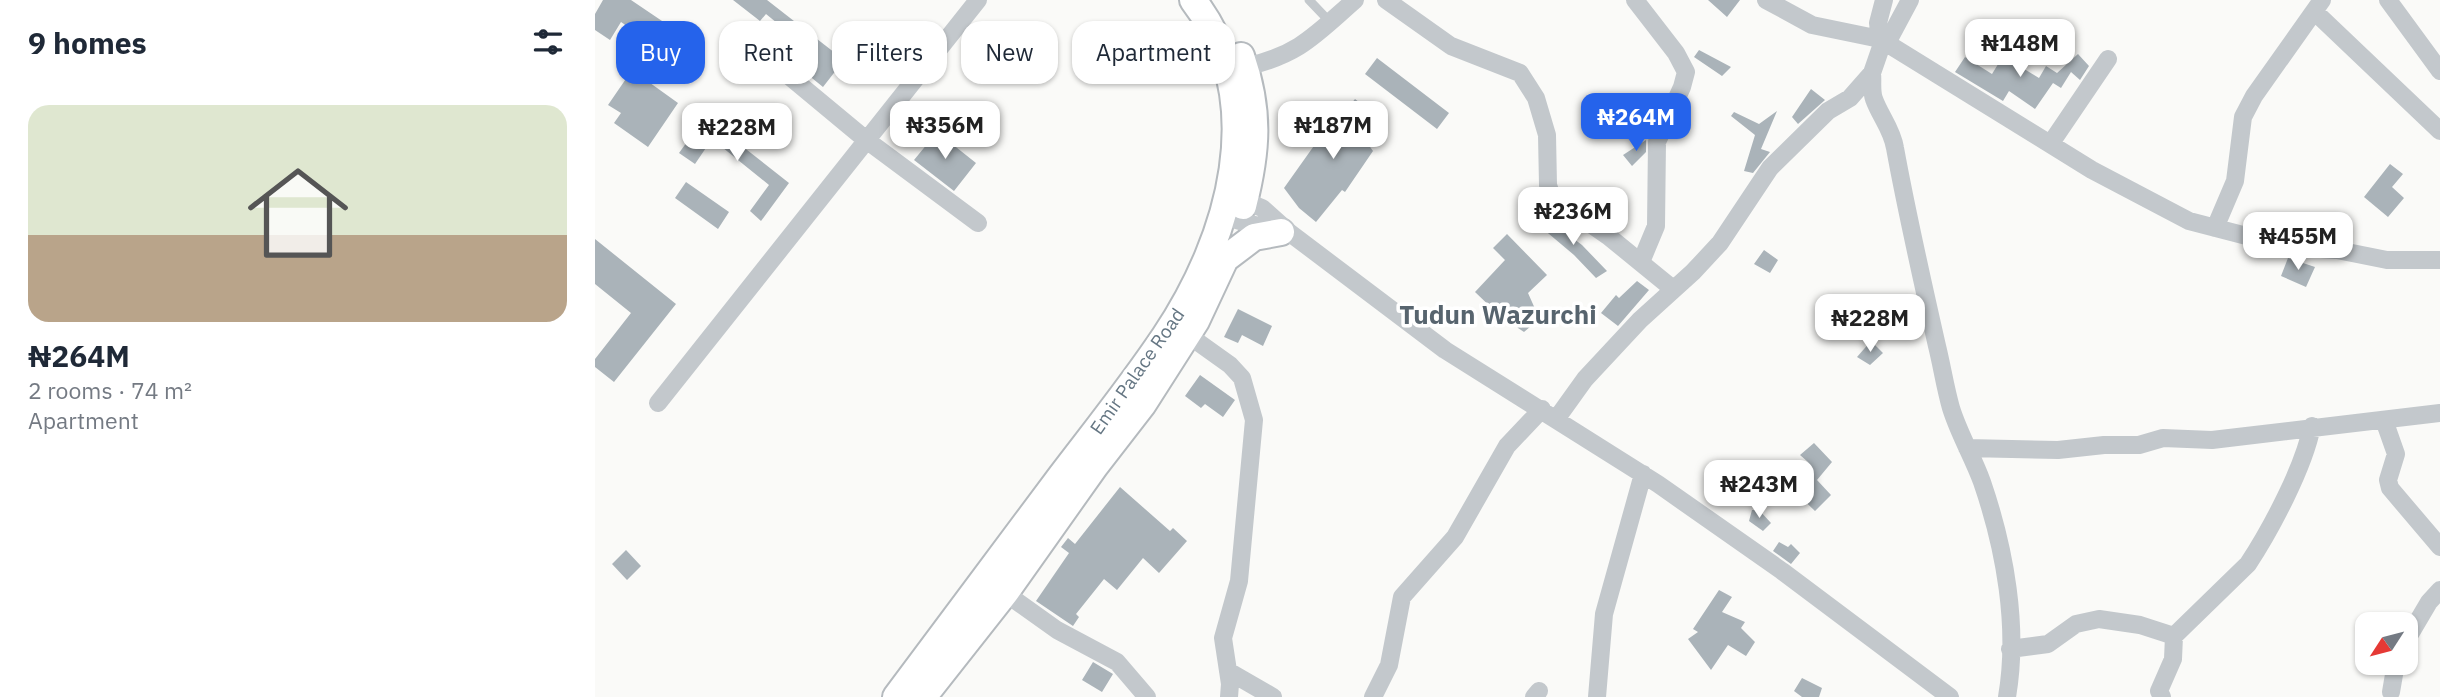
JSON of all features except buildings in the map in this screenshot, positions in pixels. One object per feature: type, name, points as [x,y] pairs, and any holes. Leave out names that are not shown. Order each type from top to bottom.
[{"type":"main road","name":"Emir Palace Road","points":[[923,697],[1005,593],[1095,466],[1143,404],[1188,335],[1225,259],[1233,208],[1237,119],[1233,92],[1216,40],[1193,0]]},
{"type":"main road","name":"Emir Palace Road","points":[[896,697],[1166,336],[1252,169],[1256,119],[1245,67],[1237,44],[1214,0]]},
{"type":"main road","points":[[1225,259],[1254,237],[1286,233]]},
{"type":"street","points":[[658,403],[978,0]]},
{"type":"street","points":[[1245,67],[1286,55],[1331,22],[1355,0]]},
{"type":"street","points":[[1386,0],[1451,47],[1520,73],[1536,98],[1547,135],[1548,185],[1552,197],[1641,262],[1673,289]]},
{"type":"street","points":[[1636,0],[1671,45],[1686,72],[1657,142],[1656,226],[1641,262]]},
{"type":"street","points":[[1766,0],[1812,25],[1884,41],[2050,144],[2169,212],[2215,228],[2289,247],[2337,250],[2387,260],[2440,260]]},
{"type":"street","points":[[1884,0],[1878,23],[1884,41]]},
{"type":"street","points":[[1373,697],[1389,665],[1402,597],[1455,537],[1507,446],[1549,413],[1585,379],[1720,243],[1770,168],[1828,111],[1850,98],[1872,73],[1884,41],[1910,0]]},
{"type":"street","points":[[2388,0],[2440,71]]},
{"type":"street","points":[[2215,228],[2239,167],[2243,117],[2254,96],[2315,5],[2440,131]]},
{"type":"street","points":[[2050,144],[2108,59]]},
{"type":"street","points":[[1872,73],[1874,98],[1891,131],[1895,147],[1900,186],[1951,407],[1996,527],[2006,578],[2010,649],[2007,697]]},
{"type":"street","points":[[799,84],[865,139],[978,223]]},
{"type":"street","points":[[1233,208],[1286,233],[1445,350],[1643,474],[1782,571],[1950,697]]},
{"type":"street","points":[[1188,335],[1230,365],[1247,384],[1254,420],[1239,581],[1223,638],[1229,697]]},
{"type":"street","points":[[1967,447],[2058,450],[2104,445],[2139,445],[2163,438],[2212,440],[2312,426],[2440,413]]},
{"type":"street","points":[[2384,420],[2396,454],[2388,480],[2390,488],[2440,547]]},
{"type":"street","points":[[2162,697],[2159,691],[2173,659],[2174,636],[2248,564],[2280,508],[2309,440],[2312,426]]},
{"type":"street","points":[[1597,697],[1604,614],[1643,474]]},
{"type":"street","points":[[2419,618],[2440,590]]},
{"type":"street","points":[[1005,593],[1074,640],[1117,662],[1147,697]]},
{"type":"street","points":[[2010,649],[2048,644],[2076,624],[2099,619],[2140,625],[2174,636]]},
{"type":"street","points":[[1228,671],[1273,697]]},
{"type":"street","points":[[2390,695],[2394,676]]},
{"type":"lane","points":[[1309,0],[1331,22]]},
{"type":"district","name":"Tudun Wazurchi","points":[[1498,315]]}]
